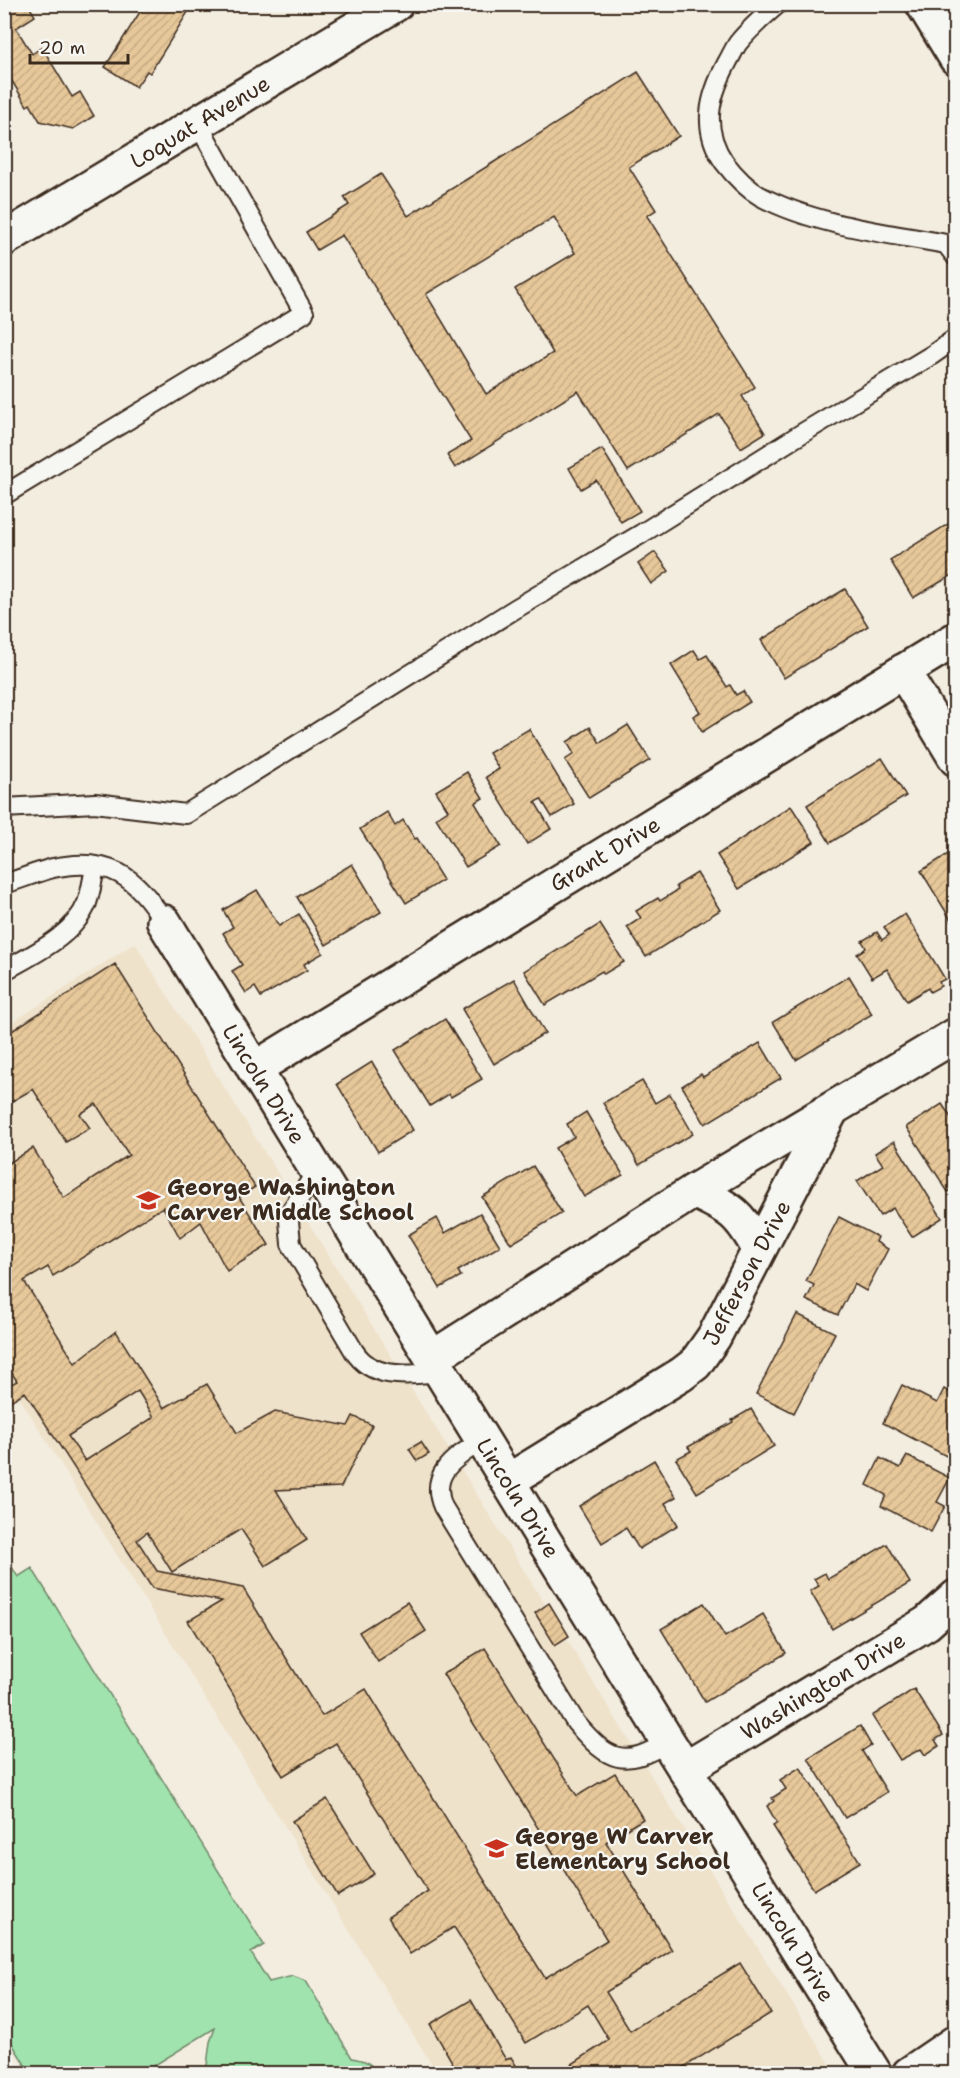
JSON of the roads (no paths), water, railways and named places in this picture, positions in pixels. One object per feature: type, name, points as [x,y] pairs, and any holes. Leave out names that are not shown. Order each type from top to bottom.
[{"type":"street","points":[[922,4],[956,58]]},
{"type":"street","name":"Loquat Avenue","points":[[4,239],[387,6]]},
{"type":"street","name":"Grant Drive","points":[[254,1069],[956,639]]},
{"type":"street","points":[[903,671],[956,759]]},
{"type":"street","name":"Lincoln Drive","points":[[164,922],[677,1756],[875,2073]]},
{"type":"street","points":[[436,1365],[694,1191],[956,1035]]},
{"type":"street","name":"Jefferson Drive","points":[[508,1481],[668,1384],[695,1364],[714,1338],[831,1111]]},
{"type":"street","points":[[694,1191],[732,1212],[743,1222],[759,1249]]},
{"type":"street","name":"Washington Drive","points":[[677,1756],[927,1623],[956,1597]]},
{"type":"street","points":[[909,2073],[956,2042]]},
{"type":"lane","points":[[777,4],[738,44],[721,74],[711,101],[708,122],[713,139],[732,173],[760,196],[829,222],[946,244],[956,257]]},
{"type":"lane","points":[[4,495],[304,313],[198,123]]},
{"type":"lane","points":[[4,808],[95,803],[186,814],[514,609],[932,356],[956,338]]},
{"type":"lane","points":[[4,971],[54,940],[74,923],[86,904],[95,866]]},
{"type":"lane","points":[[4,884],[61,867],[95,866],[118,873],[140,887],[164,922]]},
{"type":"lane","points":[[317,1171],[297,1200],[289,1221],[289,1233],[295,1253],[358,1357],[369,1367],[406,1375],[436,1365]]},
{"type":"lane","points":[[482,1440],[450,1463],[439,1481],[437,1490],[439,1499],[449,1517],[570,1713],[586,1735],[609,1754],[626,1759],[646,1755],[677,1756]]},
{"type":"place","name":"George Washington Carver Middle School","points":[[149,1200]]},
{"type":"place","name":"George W Carver Elementary School","points":[[497,1849]]}]
